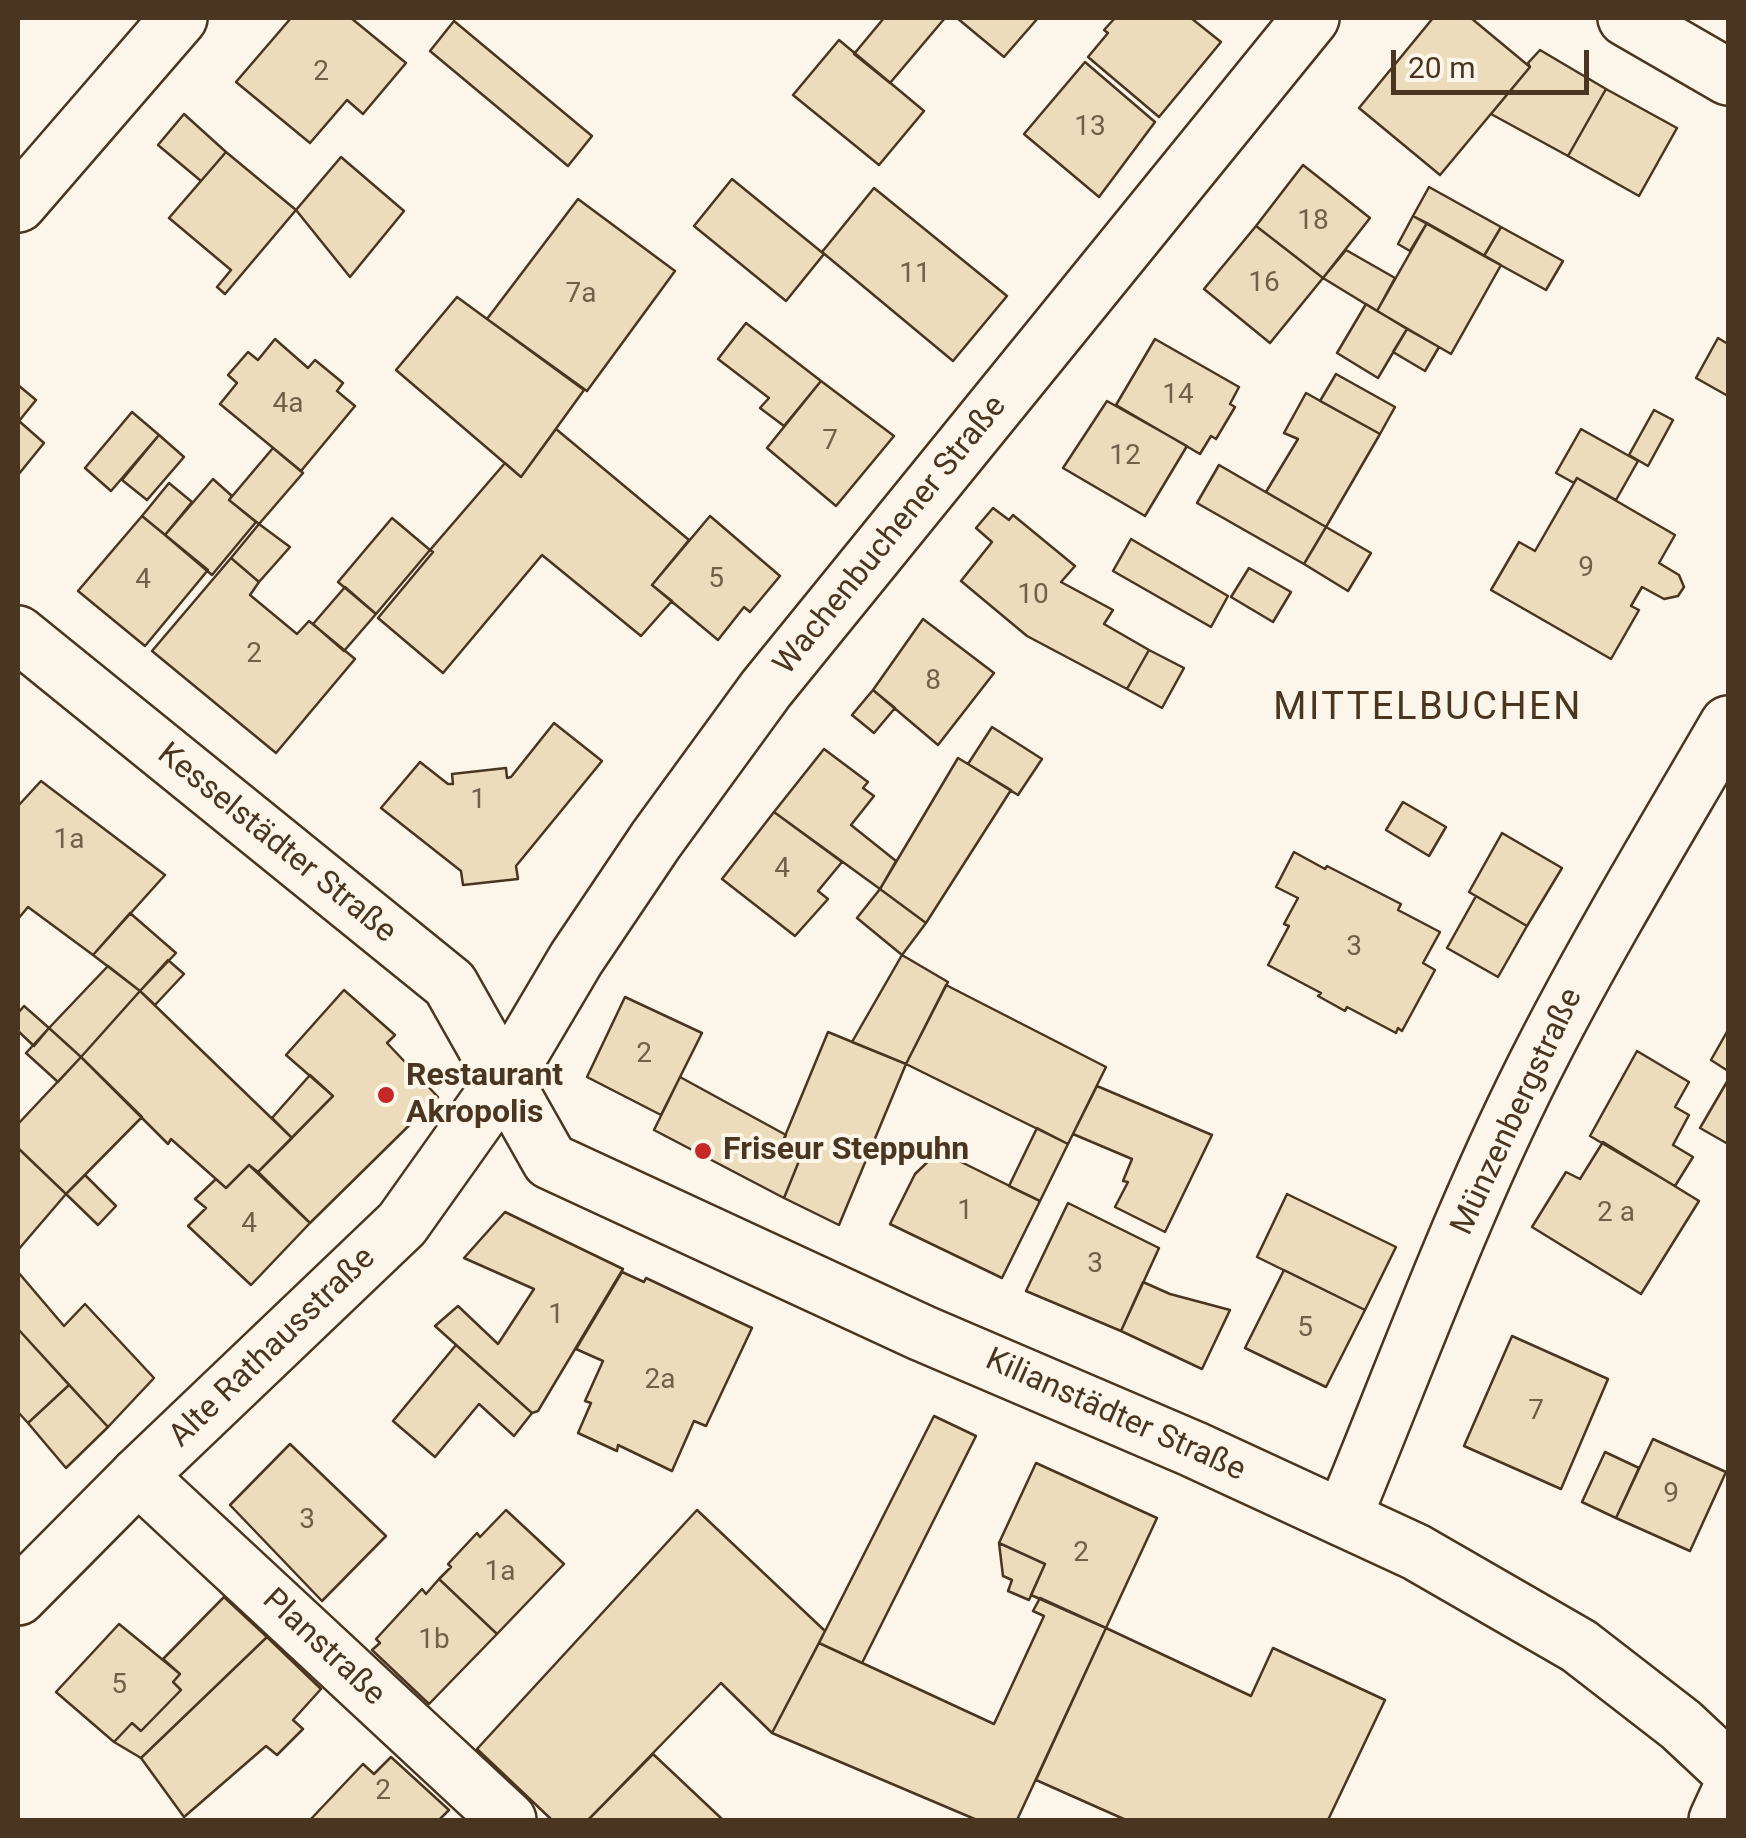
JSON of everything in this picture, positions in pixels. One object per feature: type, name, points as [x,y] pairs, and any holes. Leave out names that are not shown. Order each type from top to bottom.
[{"type":"main road","points":[[18,204],[179,18]]},
{"type":"main road","name":"Wachenbuchener Straße","points":[[505,1079],[584,946],[766,689],[1311,18]]},
{"type":"main road","points":[[1626,18],[1728,77]]},
{"type":"main road","name":"Kesselstädter Straße","points":[[18,634],[450,984],[505,1079]]},
{"type":"main road","name":"Münzenbergstraße","points":[[1351,1498],[1495,1150],[1543,1050],[1728,724]]},
{"type":"main road","name":"Alte Rathausstraße","points":[[18,1597],[138,1476],[402,1224],[505,1079]]},
{"type":"main road","name":"Kilianstädter Straße","points":[[505,1079],[550,1161],[922,1333],[1056,1389],[1351,1498],[1466,1579],[1579,1646],[1681,1725],[1728,1769]]},
{"type":"main road","name":"Planstraße","points":[[138,1476],[508,1820]]},
{"type":"main road","points":[[1717,1820],[1728,1796]]},
{"type":"building","points":[[291,18],[351,18],[406,63],[363,114],[347,100],[310,143],[236,82]]},
{"type":"building","points":[[884,18],[945,18],[890,83],[854,54]]},
{"type":"building","points":[[957,18],[1038,18],[1004,57]]},
{"type":"building","points":[[1115,18],[1191,18],[1221,42],[1159,117],[1088,57]]},
{"type":"building","points":[[1433,18],[1471,18],[1530,67],[1440,175],[1359,108]]},
{"type":"building","points":[[454,21],[592,136],[568,166],[430,51]]},
{"type":"building","points":[[839,40],[924,111],[879,165],[793,95]]},
{"type":"building","points":[[1540,50],[1606,89],[1568,156],[1491,114]]},
{"type":"building","points":[[1085,62],[1155,122],[1099,197],[1024,134]]},
{"type":"building","points":[[1606,89],[1677,128],[1639,196],[1568,156]]},
{"type":"building","points":[[184,114],[226,152],[201,181],[158,145]]},
{"type":"building","points":[[226,152],[296,210],[225,294],[217,287],[231,270],[169,218]]},
{"type":"building","points":[[341,157],[404,211],[350,277],[296,210]]},
{"type":"building","points":[[1303,165],[1370,218],[1323,278],[1256,226]]},
{"type":"building","points":[[732,179],[824,254],[786,301],[694,226]]},
{"type":"building","points":[[1429,187],[1501,227],[1484,256],[1413,216]]},
{"type":"building","points":[[874,188],[1007,296],[953,361],[822,252]]},
{"type":"building","points":[[578,199],[675,271],[587,391],[487,319]]},
{"type":"building","points":[[1413,216],[1427,223],[1410,251],[1398,244]]},
{"type":"building","points":[[1427,223],[1501,265],[1451,354],[1377,311]]},
{"type":"building","points":[[1256,226],[1323,278],[1270,343],[1204,289]]},
{"type":"building","points":[[1501,227],[1563,261],[1546,290],[1484,256]]},
{"type":"building","points":[[1346,250],[1395,278],[1377,311],[1323,278]]},
{"type":"building","points":[[457,297],[584,390],[521,477],[396,370]]},
{"type":"building","points":[[1366,304],[1407,329],[1378,378],[1337,353]]},
{"type":"building","points":[[746,323],[821,381],[784,426],[760,408],[769,398],[718,359]]},
{"type":"building","points":[[1407,329],[1439,347],[1425,371],[1393,352]]},
{"type":"building","points":[[1718,338],[1728,344],[1728,396],[1696,378]]},
{"type":"building","points":[[275,339],[308,368],[315,360],[343,383],[337,391],[355,406],[301,471],[220,404],[237,383],[228,375],[248,352],[258,360]]},
{"type":"building","points":[[1155,339],[1239,387],[1230,404],[1235,407],[1216,439],[1211,436],[1200,454],[1116,405]]},
{"type":"building","points":[[1336,374],[1395,407],[1380,434],[1320,401]]},
{"type":"building","points":[[821,381],[894,436],[836,506],[767,448]]},
{"type":"building","points":[[18,385],[36,400],[19,421],[44,443],[18,475]]},
{"type":"building","points":[[1306,393],[1380,434],[1326,527],[1266,492],[1298,439],[1284,433]]},
{"type":"building","points":[[1107,401],[1187,446],[1145,516],[1063,468]]},
{"type":"building","points":[[1654,410],[1673,420],[1648,466],[1629,455]]},
{"type":"building","points":[[132,412],[159,435],[111,491],[85,468]]},
{"type":"building","points":[[556,429],[689,540],[652,585],[672,601],[641,636],[542,555],[443,673],[378,618],[505,463],[521,477]]},
{"type":"building","points":[[1581,429],[1638,461],[1616,500],[1577,478],[1574,483],[1556,473]]},
{"type":"building","points":[[159,435],[184,457],[147,500],[122,480]]},
{"type":"building","points":[[273,448],[303,473],[259,524],[229,500]]},
{"type":"building","points":[[1219,465],[1326,527],[1304,564],[1197,503]]},
{"type":"building","points":[[1577,478],[1675,535],[1659,563],[1679,575],[1684,587],[1678,596],[1664,599],[1642,587],[1631,606],[1639,610],[1611,659],[1491,590],[1519,542],[1535,551]]},
{"type":"building","points":[[213,479],[232,496],[229,500],[256,522],[212,575],[165,535]]},
{"type":"building","points":[[169,483],[192,502],[165,535],[142,516]]},
{"type":"building","points":[[993,508],[1009,520],[1013,515],[1075,566],[1061,582],[1113,610],[1104,624],[1149,650],[1127,689],[1027,636],[961,581],[992,542],[976,528]]},
{"type":"building","points":[[142,516],[208,570],[145,646],[78,591]]},
{"type":"building","points":[[710,516],[780,576],[750,612],[744,607],[718,640],[652,585]]},
{"type":"building","points":[[392,518],[430,550],[376,614],[338,582]]},
{"type":"building","points":[[259,524],[290,547],[259,582],[231,558]]},
{"type":"building","points":[[1326,527],[1371,553],[1348,591],[1304,564]]},
{"type":"building","points":[[1131,539],[1228,596],[1211,627],[1113,571]]},
{"type":"building","points":[[231,558],[259,582],[250,595],[297,634],[309,621],[355,659],[276,753],[152,651]]},
{"type":"building","points":[[1249,568],[1291,592],[1273,622],[1231,597]]},
{"type":"building","points":[[345,587],[376,614],[344,651],[313,624]]},
{"type":"building","points":[[923,619],[994,673],[938,745],[873,690]]},
{"type":"building","points":[[1149,650],[1184,668],[1162,708],[1127,689]]},
{"type":"building","points":[[873,690],[895,708],[874,733],[852,715]]},
{"type":"building","points":[[554,723],[602,761],[516,866],[518,879],[463,885],[461,871],[381,808],[420,762],[448,784],[453,784],[452,774],[506,768],[507,778],[511,777]]},
{"type":"building","points":[[992,727],[1042,759],[1018,795],[968,764]]},
{"type":"building","points":[[824,749],[868,782],[863,788],[874,796],[851,825],[896,861],[880,889],[774,812]]},
{"type":"building","points":[[958,758],[1011,790],[926,923],[880,889]]},
{"type":"building","points":[[41,781],[165,875],[93,955],[28,907],[18,919],[18,806]]},
{"type":"building","points":[[1403,802],[1446,827],[1429,856],[1386,830]]},
{"type":"building","points":[[774,812],[842,862],[818,891],[828,899],[795,936],[722,879]]},
{"type":"building","points":[[1502,833],[1562,868],[1527,926],[1469,892]]},
{"type":"building","points":[[1294,852],[1401,904],[1398,910],[1440,932],[1423,963],[1435,970],[1402,1031],[1398,1028],[1396,1033],[1347,1007],[1345,1011],[1318,996],[1321,993],[1268,965],[1289,926],[1284,924],[1298,898],[1276,887]]},
{"type":"building","points":[[880,889],[926,923],[902,955],[857,918]]},
{"type":"building","points":[[1476,896],[1527,926],[1498,977],[1447,948]]},
{"type":"building","points":[[130,913],[176,953],[140,991],[93,955]]},
{"type":"building","points":[[902,955],[948,982],[906,1064],[852,1042]]},
{"type":"building","points":[[168,960],[184,974],[155,1005],[140,991]]},
{"type":"building","points":[[108,966],[140,991],[81,1057],[49,1028]]},
{"type":"building","points":[[946,985],[1106,1067],[1068,1144],[906,1064]]},
{"type":"building","points":[[344,990],[395,1035],[387,1043],[438,1097],[310,1223],[258,1172],[333,1096],[286,1055]]},
{"type":"building","points":[[140,991],[292,1138],[258,1172],[249,1165],[226,1188],[171,1139],[168,1144],[81,1057]]},
{"type":"building","points":[[625,997],[702,1033],[661,1115],[587,1077]]},
{"type":"building","points":[[24,1006],[49,1028],[34,1046],[18,1031],[18,1013]]},
{"type":"building","points":[[49,1028],[81,1057],[58,1082],[26,1053]]},
{"type":"building","points":[[1728,1030],[1728,1071],[1711,1060]]},
{"type":"building","points":[[828,1032],[906,1064],[839,1225],[784,1198],[799,1161],[778,1153]]},
{"type":"building","points":[[1637,1051],[1689,1082],[1675,1107],[1689,1115],[1673,1145],[1693,1157],[1675,1186],[1590,1136]]},
{"type":"building","points":[[81,1057],[142,1117],[66,1194],[18,1148],[18,1124]]},
{"type":"building","points":[[310,1075],[333,1096],[292,1138],[272,1118]]},
{"type":"building","points":[[680,1077],[786,1135],[778,1153],[799,1161],[784,1198],[654,1130]]},
{"type":"building","points":[[1728,1080],[1728,1144],[1700,1128]]},
{"type":"building","points":[[1097,1086],[1212,1135],[1165,1232],[1115,1207],[1128,1182],[1123,1181],[1132,1159],[1073,1134]]},
{"type":"building","points":[[1037,1128],[1068,1144],[1040,1201],[1009,1186]]},
{"type":"building","points":[[1603,1142],[1699,1201],[1641,1294],[1532,1227],[1566,1172],[1580,1179]]},
{"type":"building","points":[[18,1148],[66,1194],[18,1250]]},
{"type":"building","points":[[939,1151],[1040,1201],[1002,1278],[890,1224],[915,1174]]},
{"type":"building","points":[[249,1165],[310,1223],[251,1285],[188,1226],[206,1208],[195,1199],[216,1179],[226,1188]]},
{"type":"building","points":[[85,1175],[116,1206],[98,1225],[66,1194]]},
{"type":"building","points":[[1287,1194],[1396,1247],[1365,1310],[1257,1257]]},
{"type":"building","points":[[1068,1203],[1159,1248],[1121,1331],[1026,1291]]},
{"type":"building","points":[[505,1212],[623,1269],[538,1411],[532,1413],[435,1326],[458,1306],[498,1344],[534,1289],[464,1258]]},
{"type":"building","points":[[1284,1270],[1365,1310],[1326,1387],[1245,1348]]},
{"type":"building","points":[[18,1272],[64,1326],[85,1304],[154,1378],[108,1427],[18,1329]]},
{"type":"building","points":[[622,1272],[644,1282],[646,1278],[752,1328],[706,1426],[694,1421],[672,1471],[618,1445],[617,1451],[578,1433],[591,1403],[585,1401],[603,1361],[576,1349]]},
{"type":"building","points":[[1143,1282],[1170,1294],[1230,1310],[1202,1369],[1121,1331]]},
{"type":"building","points":[[18,1329],[69,1385],[28,1423],[18,1412]]},
{"type":"building","points":[[1512,1336],[1608,1379],[1561,1489],[1464,1446]]},
{"type":"building","points":[[456,1345],[532,1413],[514,1436],[479,1404],[435,1457],[393,1421]]},
{"type":"building","points":[[69,1385],[108,1427],[66,1468],[28,1423]]},
{"type":"building","points":[[934,1416],[976,1436],[862,1663],[819,1643]]},
{"type":"building","points":[[1653,1439],[1726,1472],[1690,1551],[1616,1518]]},
{"type":"building","points":[[290,1444],[386,1536],[322,1601],[230,1505]]},
{"type":"building","points":[[1605,1452],[1639,1468],[1616,1518],[1582,1502]]},
{"type":"building","points":[[1036,1463],[1157,1518],[1106,1628],[1031,1595],[1045,1564],[999,1543]]},
{"type":"building","points":[[506,1510],[564,1564],[497,1634],[439,1579],[477,1533],[480,1537]]},
{"type":"building","points":[[697,1510],[825,1631],[772,1733],[721,1683],[588,1820],[552,1820],[477,1749]]},
{"type":"building","points":[[999,1543],[1045,1564],[1029,1600],[1008,1591],[1012,1580],[1003,1576]]},
{"type":"building","points":[[439,1579],[497,1634],[429,1704],[372,1650],[380,1643],[376,1639],[422,1589],[426,1594]]},
{"type":"building","points":[[224,1597],[267,1637],[141,1758],[114,1742],[132,1723],[141,1731],[181,1690],[173,1682],[180,1674],[163,1659]]},
{"type":"building","points":[[1040,1598],[1106,1628],[1017,1820],[977,1820],[772,1733],[819,1643],[994,1724],[1044,1616],[1033,1611]]},
{"type":"building","points":[[119,1624],[180,1674],[173,1682],[181,1690],[141,1731],[132,1723],[114,1742],[56,1692]]},
{"type":"building","points":[[1106,1628],[1251,1696],[1273,1648],[1385,1700],[1328,1820],[1126,1820],[1036,1780]]},
{"type":"building","points":[[267,1637],[321,1689],[293,1720],[303,1729],[277,1755],[266,1746],[184,1817],[141,1758]]},
{"type":"building","points":[[653,1754],[723,1820],[588,1820]]},
{"type":"building","points":[[391,1757],[449,1810],[439,1820],[310,1820],[363,1764],[374,1774]]},
{"type":"place","name":"Restaurant Akropolis","points":[[386,1095]]},
{"type":"place","name":"Friseur Steppuhn","points":[[703,1151]]},
{"type":"district","name":"MITTELBUCHEN","points":[[1428,709]]}]
